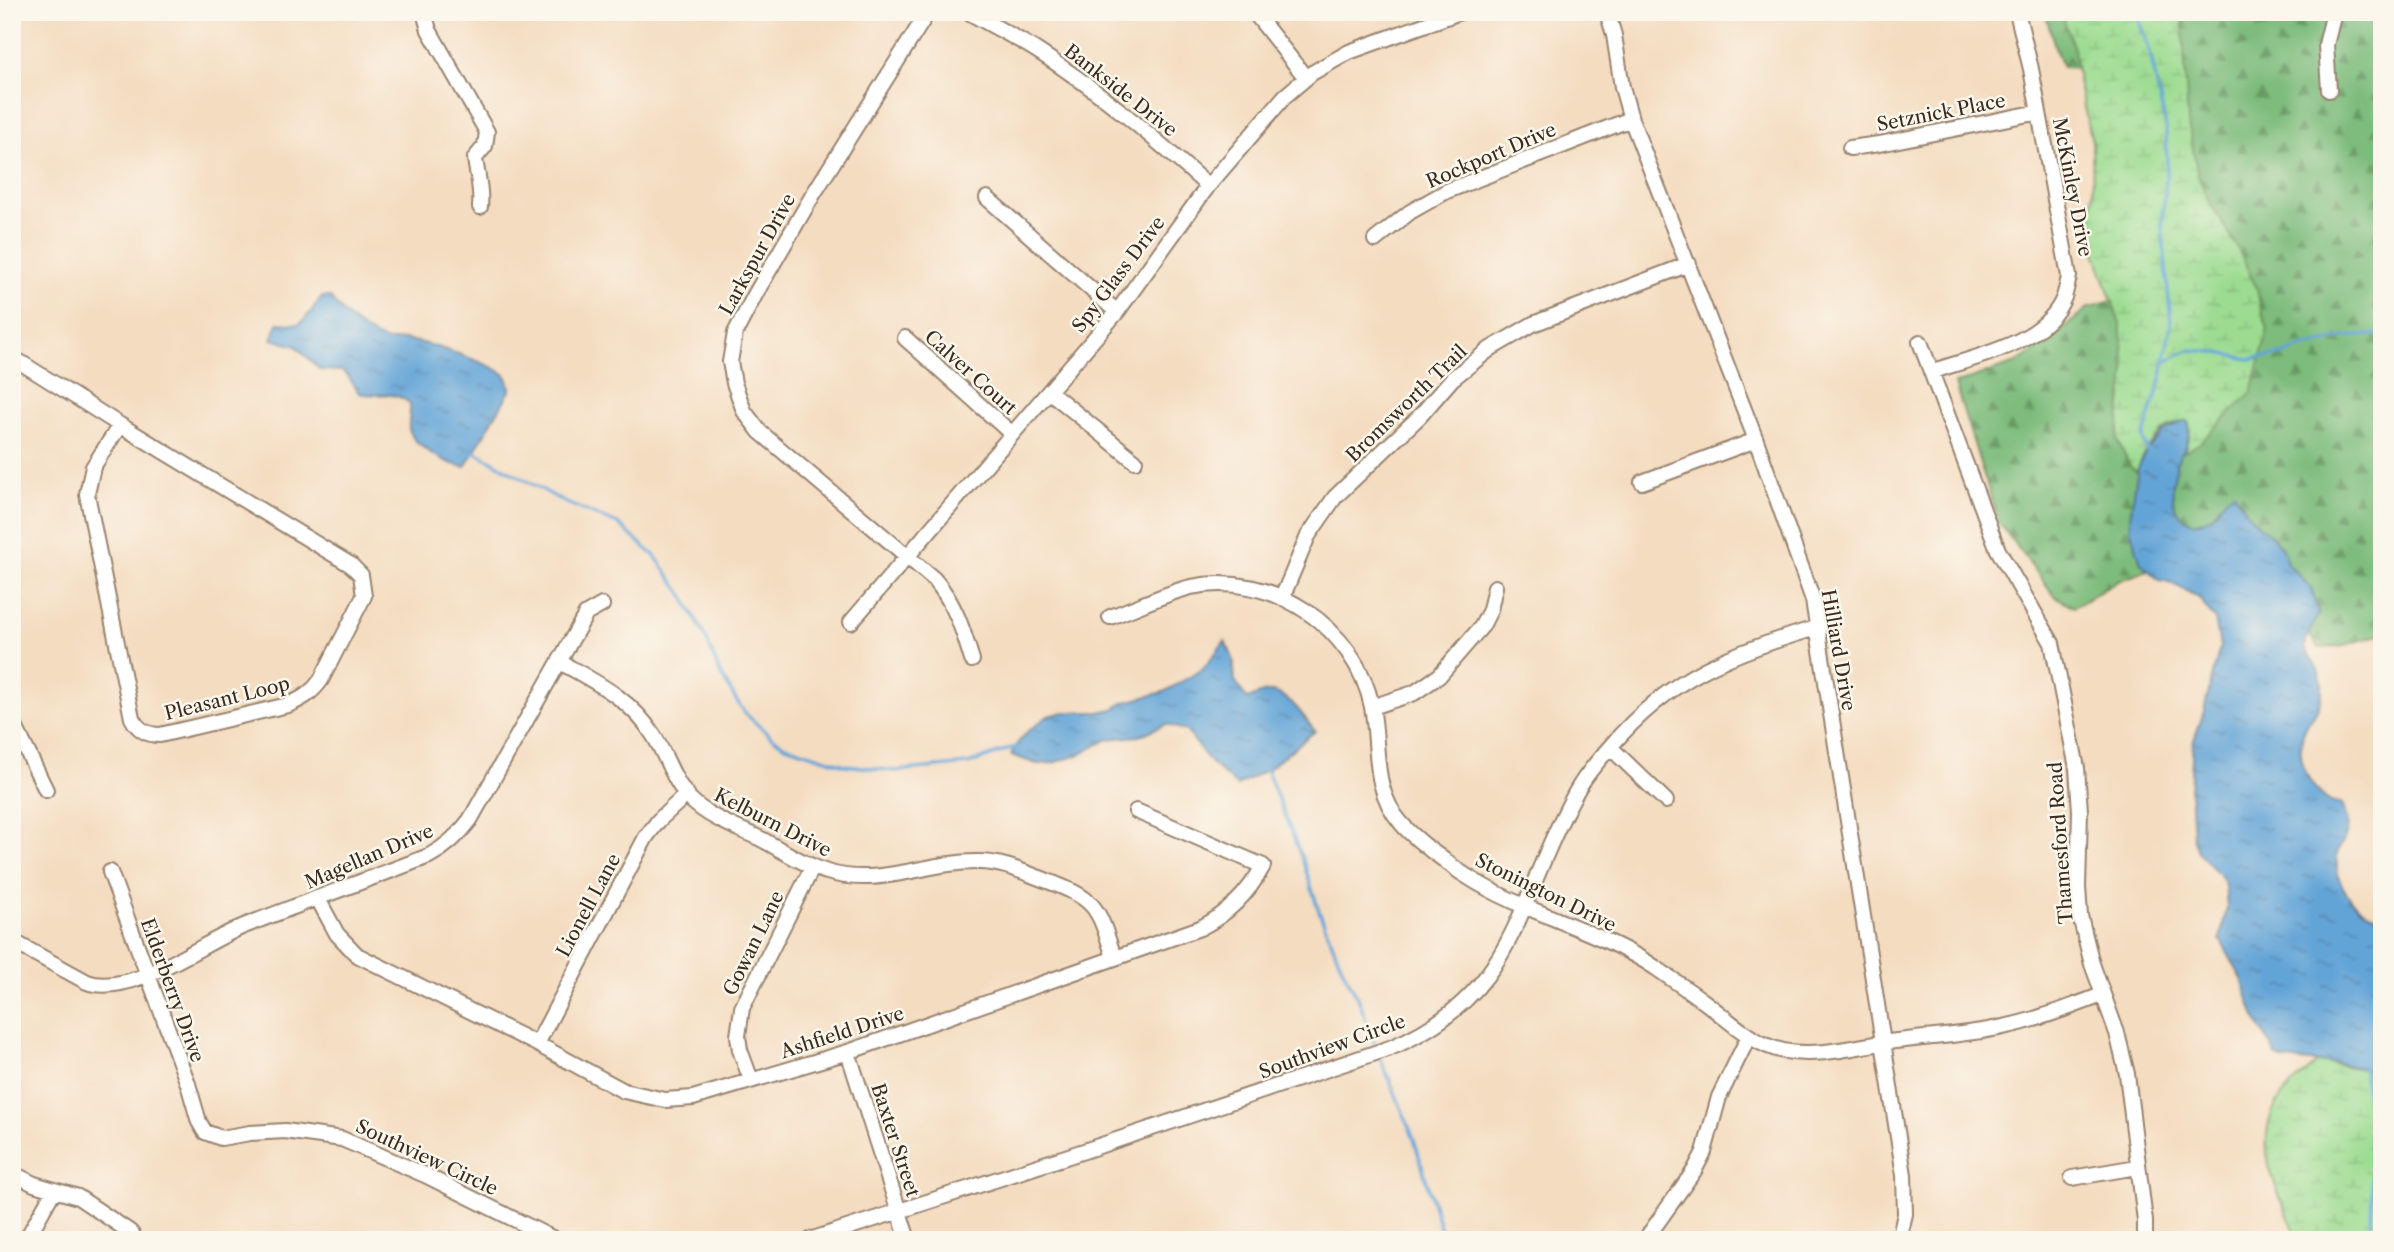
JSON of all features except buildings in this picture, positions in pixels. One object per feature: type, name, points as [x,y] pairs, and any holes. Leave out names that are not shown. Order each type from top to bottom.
[{"type":"street","points":[[424,12],[429,30],[487,132],[485,146],[475,158],[482,190],[480,207]]},
{"type":"street","name":"Larkspur Drive","points":[[928,12],[814,192],[756,293],[736,333],[730,362],[744,411],[760,432],[934,579],[948,595],[957,613],[972,660]]},
{"type":"street","name":"Bankside Drive","points":[[968,12],[1067,71],[1131,118],[1208,186]]},
{"type":"street","points":[[1254,12],[1306,78]]},
{"type":"street","name":"Spy Glass Drive","points":[[851,622],[1117,312],[1208,186],[1285,96],[1306,78],[1349,52],[1440,16],[1460,12]]},
{"type":"street","name":"Hilliard Drive","points":[[1607,12],[1631,119],[1689,264],[1805,572],[1819,627],[1904,1175],[1905,1214],[1899,1240]]},
{"type":"street","name":"McKinley Drive","points":[[1931,372],[2011,345],[2035,332],[2063,299],[2069,276],[2039,112],[2017,12]]},
{"type":"street","points":[[2329,90],[2326,45],[2334,12]]},
{"type":"street","name":"Setznick Place","points":[[1850,148],[2039,112]]},
{"type":"street","name":"Rockport Drive","points":[[1374,240],[1410,212],[1447,191],[1631,119]]},
{"type":"street","points":[[987,198],[1117,312]]},
{"type":"street","name":"Bromsworth Trail","points":[[1282,597],[1308,536],[1335,497],[1419,417],[1452,379],[1490,349],[1533,324],[1689,264]]},
{"type":"street","name":"Calver Court","points":[[905,338],[1012,434]]},
{"type":"street","name":"Thamesford Road","points":[[1920,342],[1998,551],[2052,643],[2077,768],[2080,810],[2080,915],[2127,1074],[2145,1221],[2144,1240]]},
{"type":"street","name":"Pleasant Loop","points":[[12,356],[351,565],[361,575],[364,596],[321,680],[301,700],[160,734],[146,733],[135,724],[88,494],[93,467],[120,425]]},
{"type":"street","points":[[1050,392],[1135,461]]},
{"type":"street","points":[[1642,482],[1756,440]]},
{"type":"street","name":"Stonington Drive","points":[[1110,617],[1170,594],[1210,584],[1246,587],[1282,597],[1320,620],[1339,641],[1362,677],[1372,707],[1380,786],[1401,824],[1469,878],[1651,965],[1749,1036],[1781,1051],[1823,1052],[2003,1027],[2102,995]]},
{"type":"street","points":[[1372,707],[1414,693],[1438,676],[1482,626],[1490,610],[1495,587]]},
{"type":"street","name":"Magellan Drive","points":[[146,974],[245,926],[429,856],[452,841],[470,820],[586,614],[602,605]]},
{"type":"street","name":"Southview Circle","points":[[810,1240],[1084,1151],[1409,1040],[1446,1018],[1478,988],[1510,941],[1575,793],[1593,767],[1647,709],[1674,686],[1701,671],[1751,648],[1819,627]]},
{"type":"street","name":"Kelburn Drive","points":[[560,662],[607,688],[632,707],[654,735],[675,778],[691,800],[715,816],[813,866],[849,876],[870,877],[966,862],[1009,866],[1073,891],[1090,903],[1105,927],[1114,957]]},
{"type":"street","points":[[12,720],[46,790]]},
{"type":"street","points":[[1611,747],[1666,801]]},
{"type":"street","name":"Lionell Lane","points":[[537,1044],[646,837],[659,820],[687,794]]},
{"type":"street","name":"Ashfield Drive","points":[[318,899],[337,934],[357,955],[537,1044],[624,1091],[651,1099],[679,1100],[848,1052],[1200,928],[1218,918],[1245,894],[1263,866],[1136,811]]},
{"type":"street","name":"Gowan Lane","points":[[751,1080],[738,1036],[742,1008],[813,866]]},
{"type":"street","name":"Elderberry Drive","points":[[110,872],[188,1084],[199,1122]]},
{"type":"street","points":[[12,941],[94,984],[115,984],[146,974]]},
{"type":"street","points":[[1645,1240],[1694,1171],[1703,1152],[1719,1097],[1749,1036]]},
{"type":"street","name":"Baxter Street","points":[[848,1052],[908,1240]]},
{"type":"street","name":"Southview Circle","points":[[199,1122],[205,1132],[221,1138],[285,1131],[342,1139],[425,1175],[556,1240]]},
{"type":"street","points":[[2072,1178],[2137,1167]]},
{"type":"street","points":[[12,1173],[34,1184],[78,1197],[131,1232],[136,1240]]},
{"type":"street","points":[[26,1240],[54,1190]]},
{"type":"green space","points":[[2045,12],[2382,12],[2382,634],[2339,647],[2318,648],[2302,621],[2175,560],[2118,581],[2074,607],[2055,596],[1999,523],[1955,384],[2016,363],[2055,336],[2088,308],[2130,296],[2088,68],[2063,67]]},
{"type":"green space","points":[[2061,12],[2182,12],[2188,123],[2198,176],[2208,200],[2235,243],[2257,288],[2268,329],[2252,392],[2200,443],[2184,452],[2190,431],[2188,421],[2170,426],[2149,447],[2138,473],[2130,466],[2117,440],[2125,370],[2120,324],[2091,241],[2092,141],[2078,81],[2074,49]]},
{"type":"green space","points":[[2318,1062],[2382,1072],[2382,1240],[2299,1240],[2277,1190],[2268,1156],[2269,1122],[2284,1093]]},
{"type":"water","points":[[322,297],[330,297],[354,322],[377,337],[389,341],[414,341],[442,349],[488,365],[506,376],[510,391],[465,467],[441,459],[417,441],[409,428],[410,404],[405,399],[393,395],[359,393],[342,371],[320,370],[296,346],[272,339],[278,323],[298,324]]},
{"type":"water","points":[[2188,421],[2189,433],[2175,468],[2173,492],[2177,511],[2193,523],[2202,521],[2213,515],[2234,492],[2250,516],[2271,535],[2285,553],[2286,561],[2311,588],[2319,613],[2305,648],[2320,674],[2321,698],[2302,738],[2301,756],[2306,773],[2315,788],[2330,801],[2342,804],[2347,831],[2338,850],[2337,866],[2343,886],[2363,910],[2382,917],[2382,1072],[2277,1057],[2255,1017],[2242,979],[2220,939],[2227,907],[2225,885],[2219,874],[2198,852],[2193,837],[2190,790],[2193,743],[2220,646],[2215,620],[2199,598],[2170,582],[2159,580],[2141,563],[2131,532],[2130,517],[2138,468],[2146,451],[2164,432]]},
{"type":"water","points":[[1225,641],[1233,658],[1235,681],[1247,699],[1268,692],[1282,695],[1295,706],[1315,731],[1268,769],[1237,786],[1210,762],[1187,731],[1166,724],[1139,736],[1108,739],[1079,755],[1052,763],[1037,764],[1011,755],[1027,732],[1048,716],[1064,712],[1099,712],[1164,692],[1203,669]]},
{"type":"waterway","points":[[2136,12],[2150,52],[2166,128],[2167,169],[2162,225],[2171,323],[2162,376],[2143,438],[2147,451]]},
{"type":"waterway","points":[[2165,361],[2189,350],[2249,359],[2283,355],[2345,337],[2382,334]]},
{"type":"waterway","points":[[470,454],[474,451],[564,502],[618,524],[655,556],[683,595],[706,638],[719,671],[736,700],[746,714],[771,737],[786,746],[845,765],[896,771],[968,764],[1015,747],[1016,751]]},
{"type":"waterway","points":[[1266,769],[1303,861],[1319,911],[1344,972],[1358,998],[1377,1050]]},
{"type":"waterway","points":[[1380,1057],[1414,1139],[1444,1240]]},
{"type":"waterway","points":[[2363,1067],[2371,1153],[2370,1240]]}]
